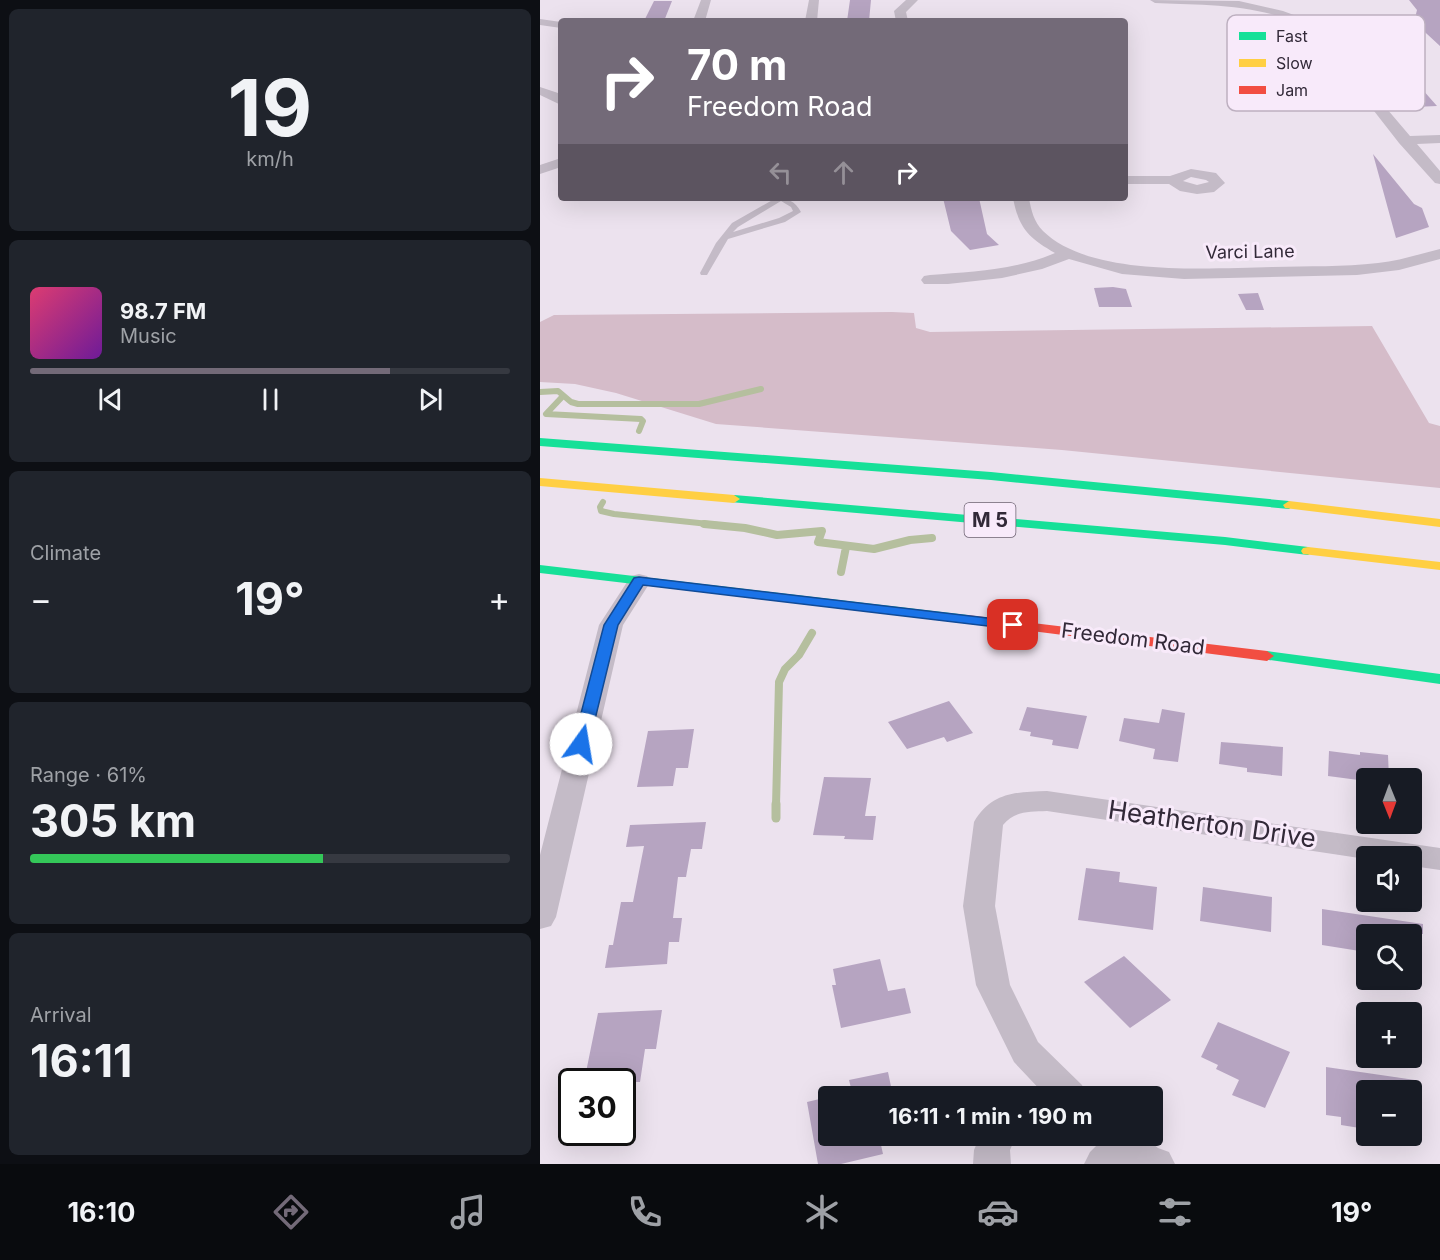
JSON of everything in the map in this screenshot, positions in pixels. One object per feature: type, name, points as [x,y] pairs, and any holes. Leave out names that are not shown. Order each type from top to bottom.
[{"type":"main road","name":"M 5","points":[[540,442],[1081,485],[1365,512],[1440,523]]},
{"type":"main road","name":"M 5","points":[[540,482],[1225,541],[1440,566]]},
{"type":"main road","name":"Freedom Road","points":[[540,569],[1153,641],[1440,679]]},
{"type":"street","points":[[700,18],[706,0]]},
{"type":"street","points":[[811,18],[814,0]]},
{"type":"street","points":[[901,18],[900,11],[913,0]]},
{"type":"street","points":[[1155,0],[1230,2],[1268,8],[1286,15]]},
{"type":"street","points":[[1268,8],[1280,0]]},
{"type":"street","points":[[540,22],[558,25]]},
{"type":"street","points":[[540,91],[558,100]]},
{"type":"street","points":[[1380,111],[1440,180]]},
{"type":"street","points":[[1404,140],[1440,139]]},
{"type":"street","points":[[540,170],[558,163]]},
{"type":"street","points":[[1128,180],[1174,180]]},
{"type":"street","name":"Varci Lane","points":[[1022,201],[1025,218],[1041,238],[1066,251],[1118,267],[1178,273],[1368,269],[1411,263],[1440,254]]},
{"type":"street","points":[[930,280],[1006,273],[1044,264],[1066,251]]},
{"type":"street","points":[[540,917],[611,625],[639,581]]},
{"type":"street","name":"Heatherton Drive","points":[[1052,1086],[1026,1052],[993,985],[979,906],[989,822],[999,810],[1017,802],[1047,801],[1440,859]]},
{"type":"street","points":[[992,1164],[994,1146]]},
{"type":"street","points":[[1114,1147],[1156,1164]]},
{"type":"lane","points":[[704,273],[725,237],[740,221],[776,201]]},
{"type":"lane","points":[[725,237],[782,220],[797,212],[794,206],[786,201]]},
{"type":"shaded area","points":[[914,313],[916,328],[930,332],[1372,326],[1429,423],[1440,426],[1440,488],[1062,450],[716,424],[616,393],[575,384],[540,382],[540,322],[554,315]]},
{"type":"building","points":[[850,0],[871,0],[869,18],[847,18]]},
{"type":"building","points":[[1409,0],[1440,0],[1440,46],[1425,32],[1425,15],[1416,15],[1417,10]]},
{"type":"building","points":[[654,1],[672,1],[665,18],[646,18]]},
{"type":"building","points":[[1425,92],[1437,106],[1425,107]]},
{"type":"building","points":[[1373,154],[1414,204],[1422,208],[1429,227],[1396,238]]},
{"type":"building","points":[[944,201],[980,201],[987,234],[999,245],[970,250],[951,231]]},
{"type":"building","points":[[1094,288],[1126,289],[1132,307],[1099,307]]},
{"type":"building","points":[[1258,293],[1264,310],[1246,310],[1238,294]]},
{"type":"building","points":[[949,701],[973,733],[947,742],[944,737],[907,749],[888,722]]},
{"type":"building","points":[[1027,707],[1087,716],[1078,749],[1052,745],[1053,740],[1030,736],[1031,732],[1019,730]]},
{"type":"building","points":[[1162,709],[1185,713],[1178,762],[1153,759],[1155,749],[1119,741],[1124,718],[1159,723]]},
{"type":"building","points":[[694,729],[688,768],[676,768],[673,786],[637,787],[648,731]]},
{"type":"building","points":[[1221,742],[1283,747],[1282,776],[1247,772],[1247,768],[1219,764]]},
{"type":"building","points":[[1329,751],[1360,755],[1360,752],[1388,755],[1389,768],[1356,768],[1356,780],[1328,776]]},
{"type":"building","points":[[824,777],[871,778],[865,816],[876,816],[873,840],[813,835]]},
{"type":"building","points":[[706,822],[702,849],[691,849],[686,877],[678,877],[673,918],[682,918],[679,942],[669,942],[667,964],[605,968],[609,945],[613,945],[621,902],[633,902],[644,846],[626,847],[630,825]]},
{"type":"building","points":[[1086,868],[1120,872],[1119,882],[1157,887],[1153,930],[1078,920]]},
{"type":"building","points":[[1203,887],[1272,897],[1271,932],[1200,921]]},
{"type":"building","points":[[1322,909],[1423,924],[1422,934],[1422,924],[1356,924],[1356,950],[1322,945]]},
{"type":"building","points":[[1124,956],[1171,1000],[1130,1028],[1084,982]]},
{"type":"building","points":[[880,959],[888,991],[905,988],[911,1013],[841,1028],[832,985],[836,985],[833,969]]},
{"type":"building","points":[[662,1010],[656,1049],[645,1049],[640,1082],[636,1082],[636,1068],[587,1068],[598,1013]]},
{"type":"building","points":[[1218,1022],[1290,1052],[1265,1108],[1232,1095],[1239,1080],[1216,1069],[1218,1065],[1201,1057]]},
{"type":"building","points":[[1326,1067],[1415,1080],[1356,1080],[1356,1127],[1341,1125],[1341,1117],[1326,1115]]},
{"type":"building","points":[[888,1072],[891,1086],[850,1086],[849,1080]]},
{"type":"building","points":[[818,1099],[818,1146],[881,1146],[883,1154],[841,1164],[818,1164],[807,1102]]},
{"type":"waterway","points":[[540,392],[558,391],[571,402],[578,404],[699,404],[761,389]]},
{"type":"waterway","points":[[563,396],[546,414],[641,419],[643,421],[639,431]]},
{"type":"waterway","points":[[603,502],[600,507],[601,511],[614,514],[718,525]]},
{"type":"waterway","points":[[704,524],[745,528],[777,535],[822,531],[818,542],[874,549],[910,540],[932,538]]},
{"type":"waterway","points":[[841,572],[846,547]]},
{"type":"waterway","points":[[776,806],[779,682],[785,669],[799,655],[812,633]]},
{"type":"waterway","points":[[776,806],[776,818]]},
{"type":"traffic: fast","points":[[540,442],[991,476],[1289,505]]},
{"type":"traffic: fast","points":[[734,499],[1225,541],[1308,551]]},
{"type":"traffic: fast","points":[[540,569],[967,619]]},
{"type":"traffic: fast","points":[[1267,656],[1440,679]]},
{"type":"traffic: slow","points":[[540,482],[734,499]]},
{"type":"traffic: slow","points":[[1289,505],[1440,523]]},
{"type":"traffic: slow","points":[[1308,551],[1440,566]]},
{"type":"traffic: jam","points":[[967,619],[1267,656]]},
{"type":"route","points":[[581,744],[611,625],[639,581],[1013,625]]}]
